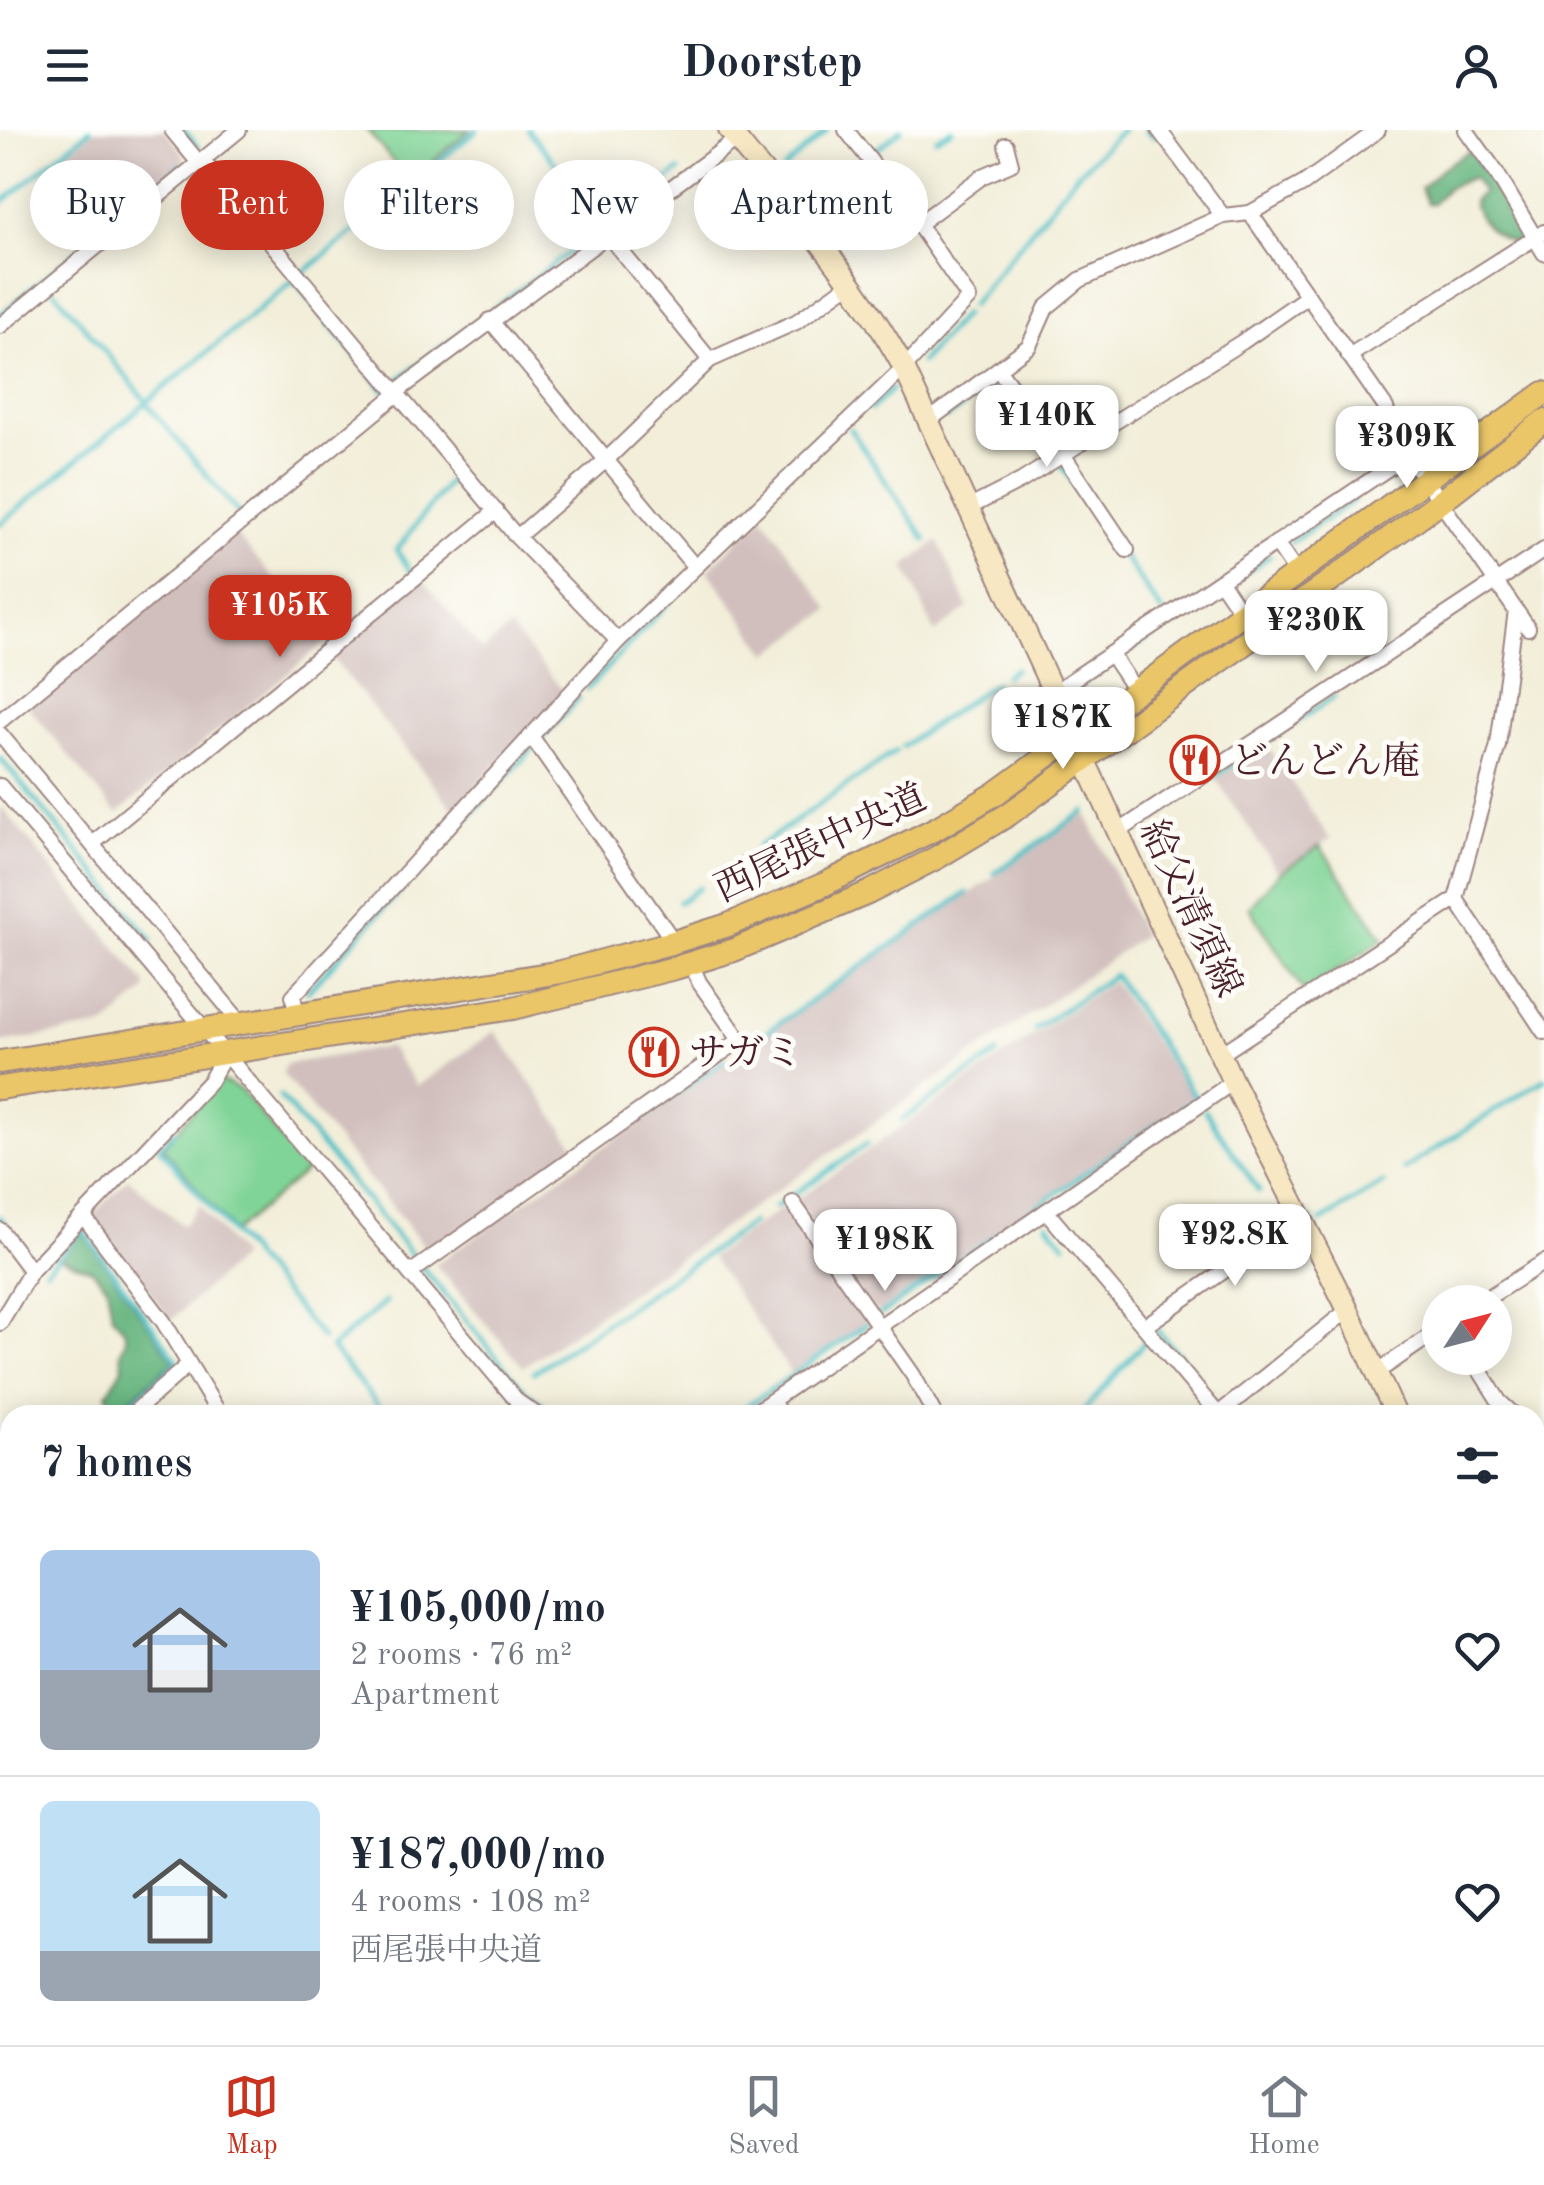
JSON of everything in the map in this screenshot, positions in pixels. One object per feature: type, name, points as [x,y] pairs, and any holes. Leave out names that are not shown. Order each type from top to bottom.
[{"type":"main road","name":"給父清須線","points":[[740,135],[852,282],[904,368],[1233,1082],[1392,1405]]},
{"type":"main road","name":"西尾張中央道","points":[[0,1088],[513,1008],[691,963],[791,927],[936,858],[1009,814],[1137,693],[1544,393]]},
{"type":"main road","name":"西尾張中央道","points":[[0,1062],[561,972],[728,925],[826,884],[937,828],[1080,748],[1441,501],[1544,421]]},
{"type":"street","points":[[172,130],[199,160]]},
{"type":"street","points":[[201,160],[239,130]]},
{"type":"street","points":[[846,130],[870,160]]},
{"type":"street","points":[[1159,130],[1223,216]]},
{"type":"street","points":[[928,421],[1029,346],[1046,308],[1080,280],[1223,216],[1250,214],[1303,184],[1378,130]]},
{"type":"street","points":[[1466,130],[1539,235],[1544,253]]},
{"type":"street","points":[[674,184],[740,135]]},
{"type":"street","points":[[928,217],[983,176],[1011,164],[1006,144]]},
{"type":"street","points":[[0,326],[181,177]]},
{"type":"street","points":[[1250,214],[1386,408],[1392,432],[1528,628]]},
{"type":"street","points":[[1350,356],[1539,235]]},
{"type":"street","points":[[296,1015],[293,996],[618,642],[904,368],[970,298],[928,238]]},
{"type":"street","points":[[274,250],[496,511],[618,642]]},
{"type":"street","points":[[0,721],[395,394],[585,250]]},
{"type":"street","points":[[620,250],[710,360]]},
{"type":"street","points":[[518,536],[710,360],[796,322],[852,282]]},
{"type":"street","points":[[968,508],[1021,480],[1242,342],[1308,296]]},
{"type":"street","points":[[490,320],[694,566]]},
{"type":"street","points":[[998,369],[1062,452],[1127,550]]},
{"type":"street","points":[[1054,692],[1408,454]]},
{"type":"street","points":[[92,844],[496,511]]},
{"type":"street","points":[[1276,543],[1298,575]]},
{"type":"street","points":[[1118,832],[1544,550]]},
{"type":"street","points":[[1220,581],[1243,616]]},
{"type":"street","points":[[1222,1054],[1456,899],[1498,745],[1516,611]]},
{"type":"street","points":[[1111,654],[1137,693]]},
{"type":"street","points":[[0,734],[241,1022]]},
{"type":"street","points":[[531,736],[674,942]]},
{"type":"street","points":[[0,786],[201,1028],[417,1267],[522,1405]]},
{"type":"street","points":[[1456,899],[1544,1032]]},
{"type":"street","points":[[417,1267],[740,1040],[699,982],[691,963]]},
{"type":"street","points":[[0,1323],[31,1270],[210,1081],[226,1053]]},
{"type":"street","points":[[766,1405],[1233,1082]]},
{"type":"street","points":[[794,1204],[929,1405]]},
{"type":"street","points":[[1046,1211],[1211,1405]]},
{"type":"street","points":[[1145,1326],[1300,1216]]},
{"type":"street","points":[[84,1217],[163,1321],[214,1405]]},
{"type":"street","points":[[0,1230],[31,1270]]},
{"type":"street","points":[[1508,1285],[1544,1262]]},
{"type":"street","points":[[1229,1405],[1348,1310]]},
{"type":"street","points":[[1377,1372],[1422,1341]]},
{"type":"street","points":[[142,1405],[188,1364]]},
{"type":"street","points":[[1483,1375],[1503,1405]]},
{"type":"street","points":[[772,1401],[775,1405]]},
{"type":"shaded area","points":[[95,130],[164,130],[183,153],[184,160],[161,180],[161,160],[73,160],[67,153]]},
{"type":"shaded area","points":[[763,516],[830,610],[768,654],[708,570]]},
{"type":"shaded area","points":[[234,532],[327,641],[117,814],[26,704]]},
{"type":"shaded area","points":[[938,541],[968,608],[935,633],[905,566]]},
{"type":"shaded area","points":[[422,579],[482,651],[510,628],[564,692],[454,810],[330,655]]},
{"type":"shaded area","points":[[1267,745],[1330,839],[1279,873],[1216,779]]},
{"type":"shaded area","points":[[0,805],[144,982],[147,989],[106,1026],[0,1043]]},
{"type":"shaded area","points":[[1086,813],[1143,936],[523,1367],[435,1264]]},
{"type":"shaded area","points":[[1112,981],[1192,1097],[880,1311],[872,1310],[796,1200]]},
{"type":"shaded area","points":[[495,1031],[577,1149],[429,1252],[282,1073],[286,1064],[389,1047],[417,1086]]},
{"type":"shaded area","points":[[128,1178],[183,1226],[199,1205],[241,1257],[170,1321],[137,1272],[91,1217]]},
{"type":"shaded area","points":[[788,1204],[868,1320],[791,1373],[711,1257]]},
{"type":"green space","points":[[367,130],[470,130],[434,160],[392,160]]},
{"type":"green space","points":[[1470,150],[1523,234],[1515,243],[1494,233],[1478,215],[1473,201],[1483,192],[1473,177],[1448,187],[1432,204],[1427,203],[1421,188]]},
{"type":"green space","points":[[1320,846],[1384,939],[1304,992],[1249,907],[1279,873]]},
{"type":"green space","points":[[219,1080],[241,1090],[302,1165],[309,1168],[234,1232],[163,1147]]},
{"type":"green space","points":[[83,1233],[174,1361],[123,1405],[111,1405],[107,1394],[123,1368],[121,1352],[126,1339],[124,1329],[112,1315],[107,1286],[92,1270],[60,1258]]},
{"type":"waterway","points":[[0,204],[90,130]]},
{"type":"waterway","points":[[184,130],[198,147]]},
{"type":"waterway","points":[[302,274],[477,130]]},
{"type":"waterway","points":[[528,130],[553,160]]},
{"type":"waterway","points":[[794,160],[827,130]]},
{"type":"waterway","points":[[872,153],[901,130]]},
{"type":"waterway","points":[[936,139],[952,130]]},
{"type":"waterway","points":[[971,305],[1076,175],[1122,130]]},
{"type":"waterway","points":[[1145,130],[1154,137]]},
{"type":"waterway","points":[[0,315],[181,165]]},
{"type":"waterway","points":[[674,175],[679,171]]},
{"type":"waterway","points":[[394,383],[573,250]]},
{"type":"waterway","points":[[0,524],[293,281]]},
{"type":"waterway","points":[[298,285],[384,390]]},
{"type":"waterway","points":[[55,291],[147,402]]},
{"type":"waterway","points":[[921,362],[964,314]]},
{"type":"waterway","points":[[947,418],[997,381],[1050,452]]},
{"type":"waterway","points":[[871,409],[892,389]]},
{"type":"waterway","points":[[146,403],[240,515]]},
{"type":"waterway","points":[[850,429],[926,540]]},
{"type":"waterway","points":[[1061,465],[1101,524]]},
{"type":"waterway","points":[[412,574],[397,550],[455,473]]},
{"type":"waterway","points":[[1291,542],[1354,500]]},
{"type":"waterway","points":[[1119,550],[1162,612]]},
{"type":"waterway","points":[[1230,583],[1270,556]]},
{"type":"waterway","points":[[1127,653],[1217,592]]},
{"type":"waterway","points":[[587,689],[667,604]]},
{"type":"waterway","points":[[1073,690],[1104,668]]},
{"type":"waterway","points":[[1005,676],[1015,669]]},
{"type":"waterway","points":[[903,746],[994,683]]},
{"type":"waterway","points":[[1269,740],[1334,697]]},
{"type":"waterway","points":[[542,738],[579,698]]},
{"type":"waterway","points":[[433,855],[532,749]]},
{"type":"waterway","points":[[758,847],[896,751]]},
{"type":"waterway","points":[[1139,827],[1245,756]]},
{"type":"waterway","points":[[0,758],[152,940]]},
{"type":"waterway","points":[[995,873],[1085,811]]},
{"type":"waterway","points":[[726,869],[738,861]]},
{"type":"waterway","points":[[308,991],[426,863]]},
{"type":"waterway","points":[[679,902],[699,888]]},
{"type":"waterway","points":[[749,1044],[967,893]]},
{"type":"waterway","points":[[1035,1029],[1114,975],[1195,1097]]},
{"type":"waterway","points":[[902,1120],[997,1054]]},
{"type":"waterway","points":[[629,1127],[725,1060]]},
{"type":"waterway","points":[[1404,1169],[1544,1079]]},
{"type":"waterway","points":[[280,1096],[525,1391],[544,1405]]},
{"type":"waterway","points":[[1181,1108],[1196,1098]]},
{"type":"waterway","points":[[1205,1111],[1259,1191]]},
{"type":"waterway","points":[[881,1314],[1161,1121]]},
{"type":"waterway","points":[[175,1131],[159,1147],[322,1338]]},
{"type":"waterway","points":[[775,1207],[867,1144]]},
{"type":"waterway","points":[[1322,1221],[1383,1183]]},
{"type":"waterway","points":[[1275,1214],[1279,1220]]},
{"type":"waterway","points":[[0,1217],[32,1259]]},
{"type":"waterway","points":[[534,1372],[752,1223]]},
{"type":"waterway","points":[[1047,1223],[1065,1244]]},
{"type":"waterway","points":[[46,1270],[83,1230],[178,1362],[129,1405]]},
{"type":"waterway","points":[[378,1405],[331,1348],[385,1302]]},
{"type":"waterway","points":[[749,1405],[866,1325]]},
{"type":"waterway","points":[[1156,1329],[1195,1373]]},
{"type":"waterway","points":[[1089,1405],[1148,1338],[1145,1335]]},
{"type":"place","name":"どんどん庵","points":[[1195,760]]},
{"type":"place","name":"サガミ","points":[[654,1052]]}]
